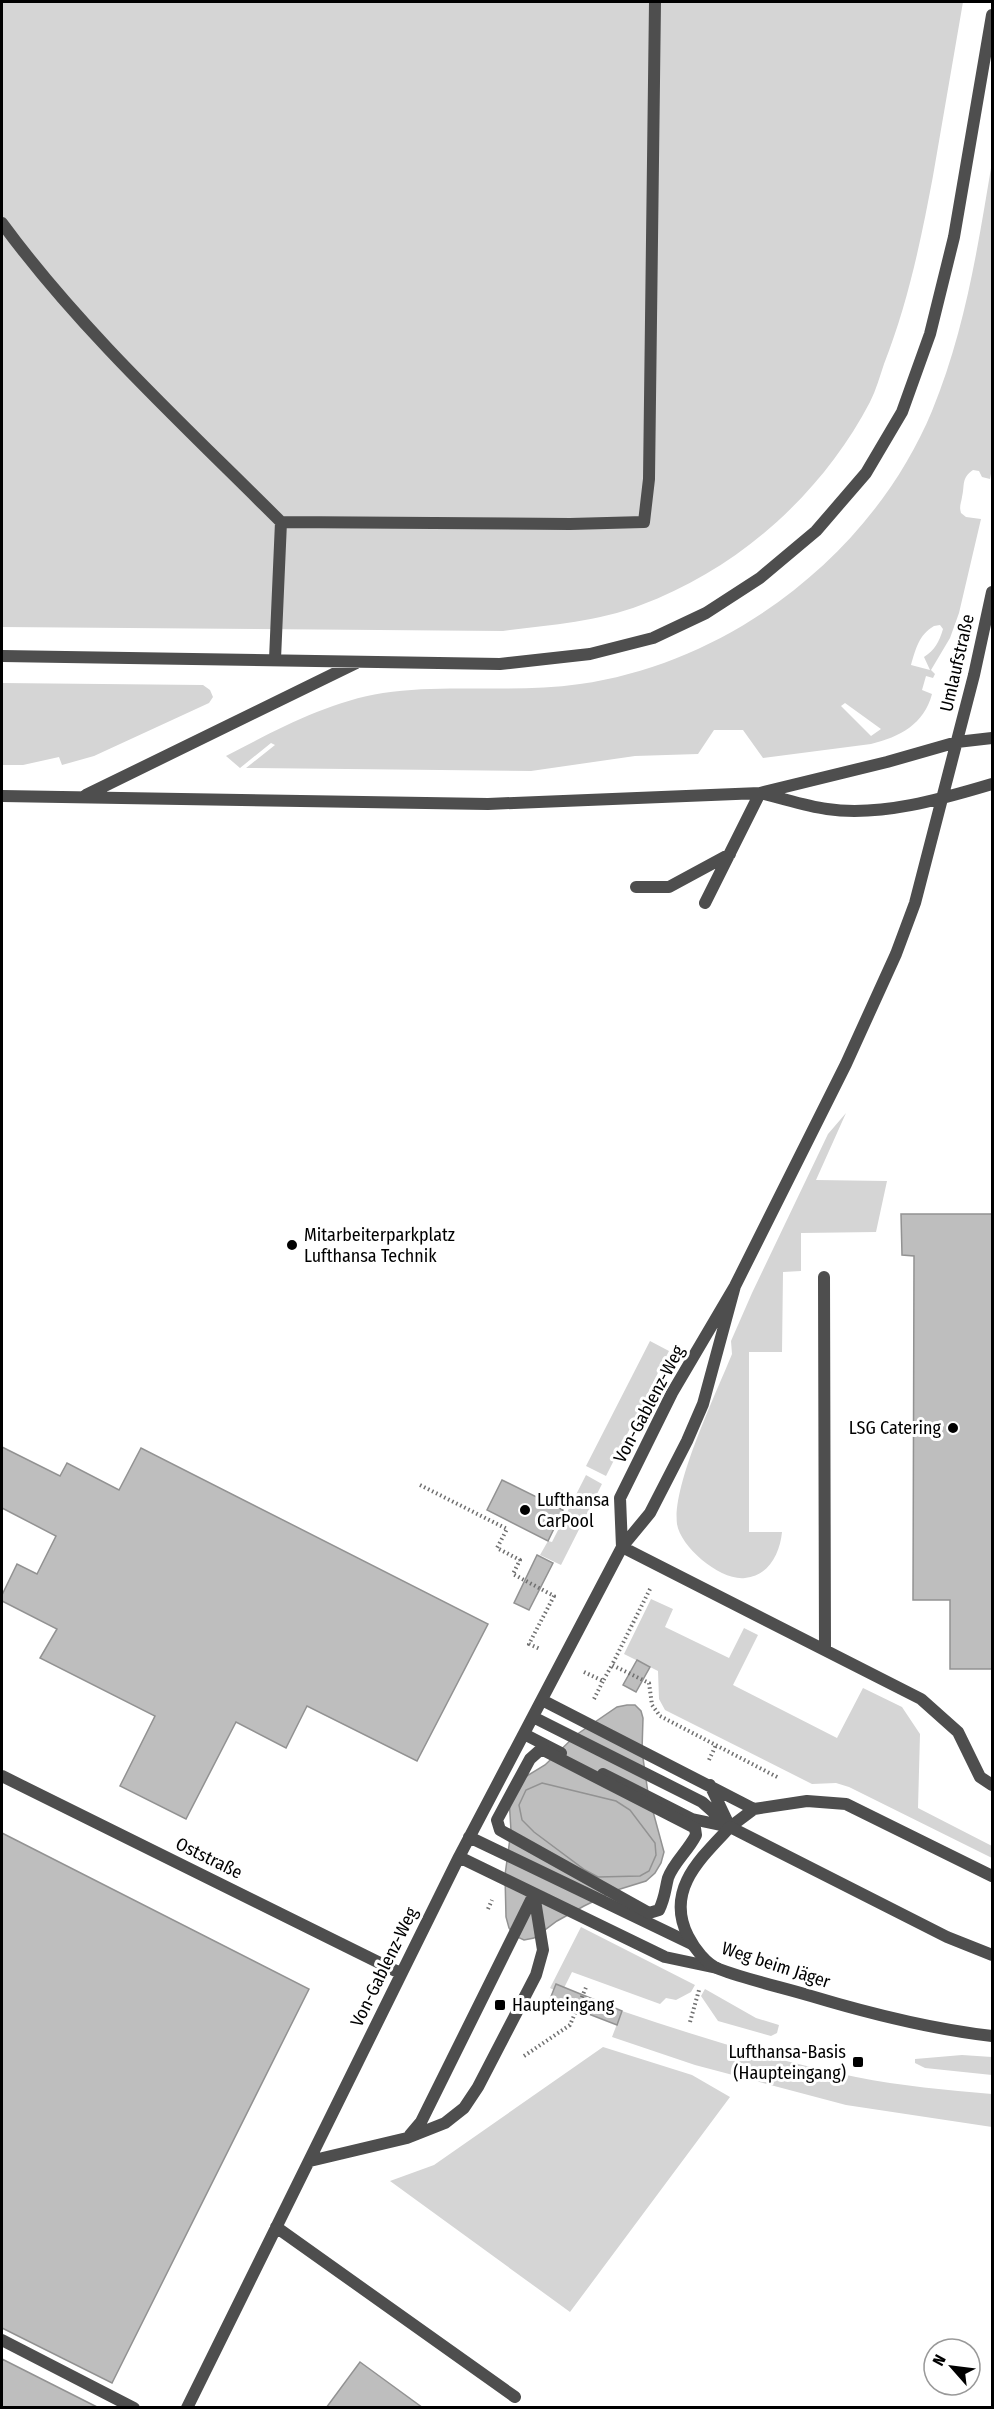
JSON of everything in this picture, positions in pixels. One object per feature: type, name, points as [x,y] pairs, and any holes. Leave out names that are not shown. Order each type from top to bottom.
[{"type":"street","points":[[2,223],[29,261],[82,321],[281,522],[558,524],[644,522],[649,479],[655,2]]},
{"type":"street","points":[[2,656],[500,664],[590,654],[653,638],[706,613],[760,578],[816,531],[866,473],[902,412],[930,334],[954,237],[993,15]]},
{"type":"street","points":[[275,659],[281,522]]},
{"type":"street","name":"Umlaufstraße","points":[[942,799],[993,592]]},
{"type":"street","points":[[82,797],[358,662]]},
{"type":"street","points":[[2,796],[488,804],[760,793],[896,760],[957,742],[993,738]]},
{"type":"street","points":[[760,793],[829,809],[883,810],[942,799],[993,784]]},
{"type":"street","points":[[705,903],[760,793]]},
{"type":"street","name":"Von-Gablenz-Weg","points":[[622,1546],[620,1498],[672,1393],[735,1286],[846,1064],[896,954],[915,903],[942,799]]},
{"type":"street","points":[[636,887],[669,887],[729,854]]},
{"type":"street","points":[[824,1277],[825,1650]]},
{"type":"street","name":"Von-Gablenz-Weg","points":[[187,2408],[469,1837],[622,1546],[650,1513],[687,1442],[703,1404],[735,1286]]},
{"type":"street","points":[[622,1546],[921,1699],[958,1732],[980,1777],[993,1785]]},
{"type":"street","points":[[542,1700],[710,1784],[754,1809],[807,1801],[846,1804],[993,1876]]},
{"type":"street","points":[[533,1717],[702,1802],[730,1827],[947,1937],[993,1955]]},
{"type":"street","points":[[524,1734],[692,1819],[730,1827]]},
{"type":"street","points":[[539,1751],[545,1751],[694,1828],[696,1835],[684,1856],[677,1861],[668,1879],[666,1895],[659,1910],[649,1913],[500,1830],[497,1820],[530,1759],[539,1751]]},
{"type":"street","name":"Oststraße","points":[[2,1776],[400,1973]]},
{"type":"street","points":[[710,1784],[730,1827]]},
{"type":"street","name":"Weg beim Jäger","points":[[754,1809],[730,1827],[702,1856],[682,1890],[680,1908],[684,1927],[692,1944],[717,1968],[880,2016],[957,2032],[993,2036]]},
{"type":"street","points":[[469,1837],[692,1944]]},
{"type":"street","points":[[459,1857],[665,1957],[717,1968]]},
{"type":"street","points":[[310,2161],[407,2138],[445,2123],[464,2108],[494,2057],[536,1975],[543,1950],[534,1894]]},
{"type":"street","points":[[407,2138],[421,2122],[534,1894]]},
{"type":"street","points":[[276,2227],[515,2397]]},
{"type":"street","points":[[2,2340],[134,2408]]},
{"type":"path","points":[[420,1485],[507,1528],[497,1548],[520,1560],[513,1574],[554,1596],[530,1644]]},
{"type":"path","points":[[660,1566],[612,1665],[649,1683],[652,1705],[660,1716],[788,1783],[790,1803]]},
{"type":"path","points":[[690,2022],[698,1990],[717,1968]]},
{"type":"path","points":[[515,2062],[570,2025],[586,1985]]},
{"type":"shaded area","points":[[2,2],[963,2],[919,248],[907,295],[872,397],[850,436],[828,467],[774,524],[711,571],[677,590],[624,611],[573,622],[503,631],[2,627]]},
{"type":"shaded area","points":[[992,162],[992,468],[990,479],[982,477],[979,471],[973,470],[965,479],[960,505],[961,513],[966,517],[981,519],[959,613],[950,638],[931,670],[935,674],[933,678],[926,676],[922,690],[932,694],[923,713],[909,728],[871,744],[763,758],[743,730],[714,730],[698,754],[635,756],[531,771],[246,768],[275,745],[271,743],[240,768],[226,756],[302,718],[362,697],[407,690],[555,687],[636,672],[691,652],[743,625],[791,592],[835,554],[873,510],[906,463],[932,411],[962,319],[976,257]],"holes":[[[940,625],[943,629],[936,645],[924,657],[930,670],[911,665],[921,638],[934,626]],[[845,703],[881,729],[871,736],[841,706]]]},
{"type":"shaded area","points":[[2,683],[203,685],[210,690],[213,697],[209,703],[94,756],[62,765],[59,757],[23,765],[2,765]]},
{"type":"shaded area","points":[[846,1113],[816,1180],[887,1181],[876,1232],[801,1233],[801,1271],[783,1272],[782,1352],[749,1352],[749,1532],[782,1532],[779,1548],[767,1568],[753,1576],[735,1578],[714,1569],[704,1561],[686,1543],[680,1533],[677,1524],[677,1507],[681,1487],[697,1439],[732,1354],[731,1341],[752,1293],[828,1134]]},
{"type":"shaded area","points":[[650,1341],[669,1351],[606,1476],[586,1466]]},
{"type":"shaded area","points":[[586,1475],[602,1484],[561,1565],[540,1555],[548,1541],[552,1542]]},
{"type":"shaded area","points":[[651,1599],[673,1609],[665,1627],[729,1658],[744,1628],[758,1635],[733,1685],[837,1738],[863,1688],[902,1707],[920,1734],[918,1808],[992,1846],[992,1858],[849,1787],[836,1783],[812,1784],[665,1710],[659,1699],[658,1671],[624,1654]]},
{"type":"shaded area","points":[[581,1927],[695,1985],[691,1992],[676,2000],[666,1998],[660,2004],[572,1972],[564,1988],[554,1990],[550,1988]]},
{"type":"shaded area","points":[[705,1989],[756,2018],[779,2025],[777,2033],[771,2036],[718,2021],[701,1996]]},
{"type":"shaded area","points":[[622,2011],[738,2048],[826,2071],[890,2083],[992,2094],[992,2127],[846,2105],[695,2065],[612,2037]]},
{"type":"shaded area","points":[[603,2047],[692,2075],[730,2097],[570,2312],[390,2181],[434,2165]]},
{"type":"shaded area","points":[[962,2055],[992,2057],[992,2075],[925,2068],[915,2063],[915,2059]]},
{"type":"building","name":"LSG Catering","points":[[901,1214],[992,1214],[992,1669],[950,1669],[950,1600],[913,1600],[914,1256],[902,1255]]},
{"type":"building","points":[[2,1447],[60,1476],[67,1463],[119,1490],[141,1448],[488,1624],[417,1761],[307,1706],[286,1748],[236,1722],[186,1819],[120,1786],[155,1716],[40,1658],[57,1629],[2,1601],[2,1595],[17,1564],[37,1574],[56,1536],[2,1508]]},
{"type":"building","name":"Lufthansa CarPool","points":[[502,1480],[563,1510],[548,1541],[487,1510]]},
{"type":"building","points":[[537,1555],[553,1563],[529,1610],[514,1603]]},
{"type":"building","points":[[637,1660],[650,1667],[636,1692],[623,1685]]},
{"type":"building","points":[[635,1705],[641,1711],[643,1718],[642,1751],[648,1793],[664,1852],[661,1863],[646,1881],[617,1890],[584,1906],[557,1921],[534,1938],[524,1940],[515,1936],[509,1928],[506,1917],[505,1875],[511,1831],[509,1798],[525,1777],[545,1765],[576,1735],[617,1707]]},
{"type":"building","points":[[542,1783],[616,1801],[630,1810],[655,1843],[656,1855],[649,1871],[640,1876],[598,1877],[534,1832],[522,1820],[519,1805],[526,1790]]},
{"type":"building","points":[[2,1833],[309,1989],[112,2383],[2,2328]]},
{"type":"building","points":[[556,1984],[622,2011],[617,2025],[550,1999]]},
{"type":"building","points":[[2,2359],[99,2408],[2,2408]]},
{"type":"building","points":[[360,2362],[423,2408],[326,2408]]},
{"type":"place","name":"Mitarbeiterparkplatz Lufthansa Technik","points":[[292,1245]]},
{"type":"place","name":"LSG Catering","points":[[953,1428]]},
{"type":"place","name":"Lufthansa CarPool","points":[[525,1510]]},
{"type":"place","name":"Haupteingang","points":[[500,2005]]},
{"type":"place","name":"Lufthansa-Basis (Haupteingang)","points":[[858,2062]]}]
